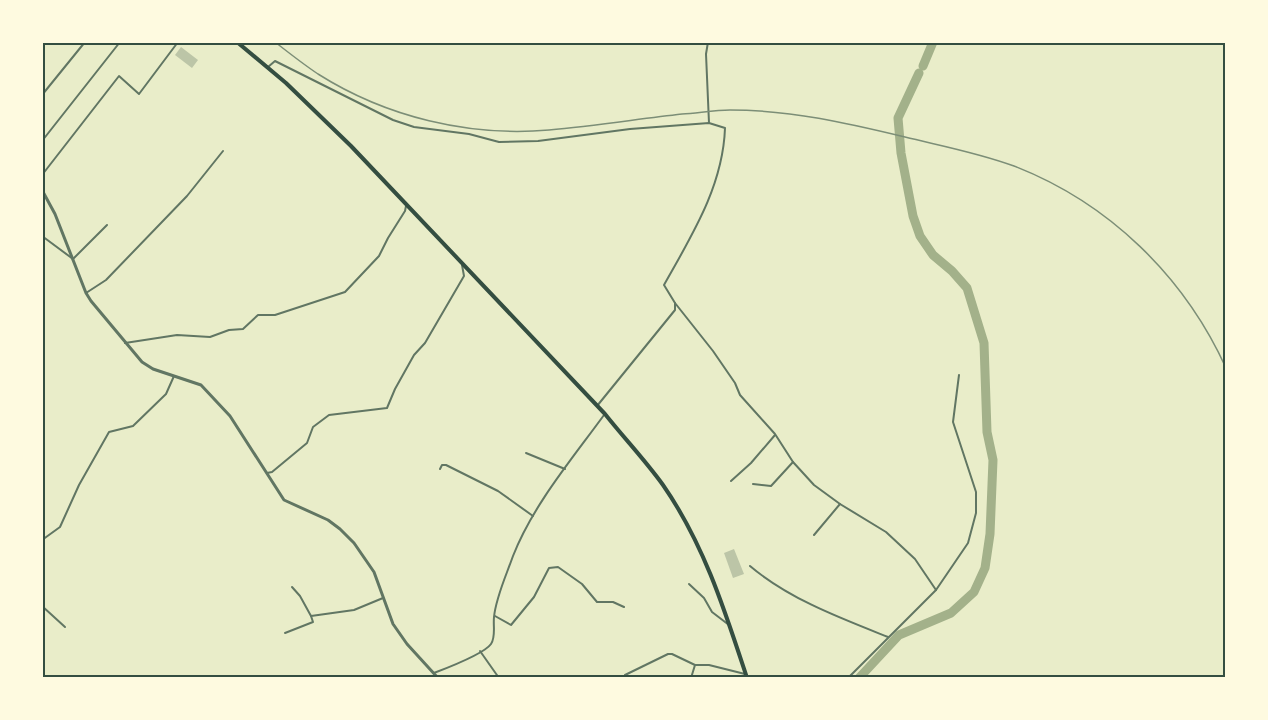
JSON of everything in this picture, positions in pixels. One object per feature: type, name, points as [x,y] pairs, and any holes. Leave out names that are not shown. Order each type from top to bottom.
[{"type":"main road","points":[[237,42],[268,67],[407,203],[605,414],[663,486],[707,565],[746,676]]},
{"type":"street","points":[[42,95],[86,42]]},
{"type":"street","points":[[42,141],[120,42]]},
{"type":"street","points":[[42,175],[119,76],[139,94],[178,42]]},
{"type":"street","points":[[708,42],[706,54],[709,123]]},
{"type":"street","points":[[268,67],[275,60],[393,120],[414,127],[469,134],[499,142],[538,141],[630,129],[709,123],[725,128],[724,154],[705,209],[664,285],[675,303],[713,351],[735,383],[740,395],[776,434],[793,462],[814,485],[886,532],[915,559],[936,590]]},
{"type":"street","points":[[86,293],[106,280],[187,196],[223,151]]},
{"type":"street","points":[[43,193],[56,214],[86,293],[125,343],[142,362],[153,369],[201,386],[213,396],[230,416],[284,500],[340,528],[354,543],[374,572],[393,624],[406,644],[438,678]]},
{"type":"street","points":[[125,343],[177,335],[210,337],[229,330],[243,330],[258,315],[274,315],[345,292],[379,256],[405,211],[407,203]]},
{"type":"street","points":[[73,259],[107,225]]},
{"type":"street","points":[[42,236],[73,259]]},
{"type":"street","points":[[267,473],[272,472],[307,442],[314,427],[329,415],[387,408],[414,355],[425,343],[464,276],[462,263]]},
{"type":"street","points":[[597,406],[667,322],[675,310],[675,303]]},
{"type":"street","points":[[848,678],[936,590],[968,543],[976,513],[976,492],[953,422],[959,375]]},
{"type":"street","points":[[42,540],[60,527],[79,485],[109,432],[133,426],[166,394],[174,376]]},
{"type":"street","points":[[434,673],[490,646],[493,639],[494,616],[513,556],[533,516],[605,414]]},
{"type":"street","points":[[731,481],[751,463],[776,434]]},
{"type":"street","points":[[526,453],[565,469]]},
{"type":"street","points":[[753,484],[771,486],[793,462]]},
{"type":"street","points":[[440,469],[442,465],[446,465],[498,490],[533,516]]},
{"type":"street","points":[[814,535],[840,504]]},
{"type":"street","points":[[750,566],[769,582],[824,611],[888,637]]},
{"type":"street","points":[[494,616],[511,625],[534,597],[549,568],[553,567],[558,567],[582,584],[597,602],[619,603],[624,607]]},
{"type":"street","points":[[689,584],[704,598],[712,612],[729,625]]},
{"type":"street","points":[[285,633],[313,621],[300,596],[292,587]]},
{"type":"street","points":[[311,616],[354,610],[383,598]]},
{"type":"street","points":[[42,606],[65,627]]},
{"type":"street","points":[[480,651],[499,678]]},
{"type":"street","points":[[625,675],[672,654],[695,665],[709,665],[746,676]]},
{"type":"street","points":[[691,678],[695,665]]},
{"type":"building","points":[[181,47],[198,60],[192,68],[175,55]]},
{"type":"building","points":[[734,549],[744,574],[733,578],[724,553]]},
{"type":"waterway","points":[[923,66],[933,42]]},
{"type":"waterway","points":[[859,678],[899,635],[951,613],[974,592],[985,568],[990,534],[993,460],[987,432],[984,343],[967,288],[933,255],[920,236],[913,216],[901,153],[898,118],[919,73]]},
{"type":"railway","points":[[275,42],[318,74],[372,102],[429,121],[459,127],[489,130],[549,130],[712,111],[775,112],[840,122],[1001,161],[1049,182],[1081,200],[1140,246],[1166,273],[1189,303],[1209,334],[1226,368]]}]
